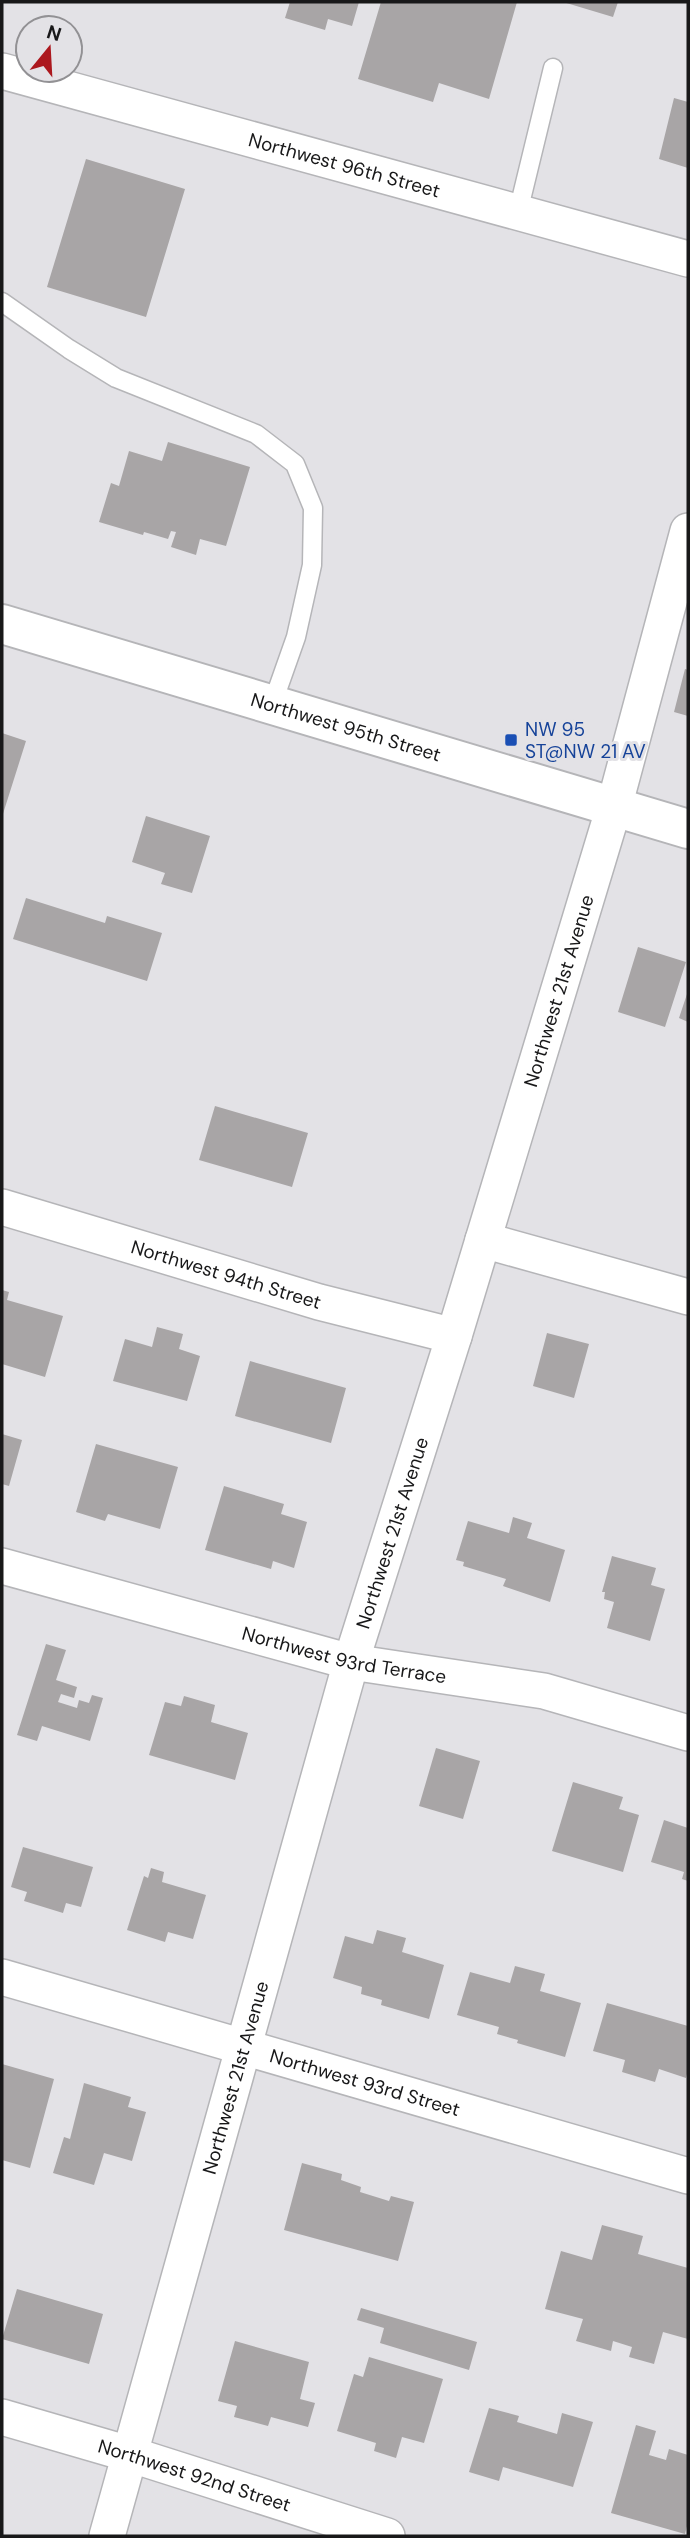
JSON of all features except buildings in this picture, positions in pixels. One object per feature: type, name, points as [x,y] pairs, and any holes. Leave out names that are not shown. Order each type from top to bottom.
[{"type":"main road","name":"Northwest 95th Street","points":[[2,624],[688,829]]},
{"type":"street","name":"Northwest 96th Street","points":[[2,71],[688,259]]},
{"type":"street","name":"Northwest 21st Avenue","points":[[107,2536],[351,1662],[454,1336],[680,593],[688,531]]},
{"type":"street","name":"Northwest 94th Street","points":[[2,1207],[318,1302],[454,1336]]},
{"type":"street","points":[[483,1240],[688,1297]]},
{"type":"street","name":"Northwest 93rd Terrace","points":[[2,1566],[351,1662],[544,1691],[688,1733]]},
{"type":"street","name":"Northwest 93rd Street","points":[[2,1977],[688,2176]]},
{"type":"street","name":"Northwest 92nd Street","points":[[2,2417],[129,2454],[387,2536]]},
{"type":"lane","points":[[518,212],[553,68]]},
{"type":"lane","points":[[2,302],[116,378],[256,434],[295,464],[313,508],[312,565],[296,637],[272,705]]},
{"type":"place","name":"NW 95 ST@NW 21 AV","points":[[511,740]]}]
